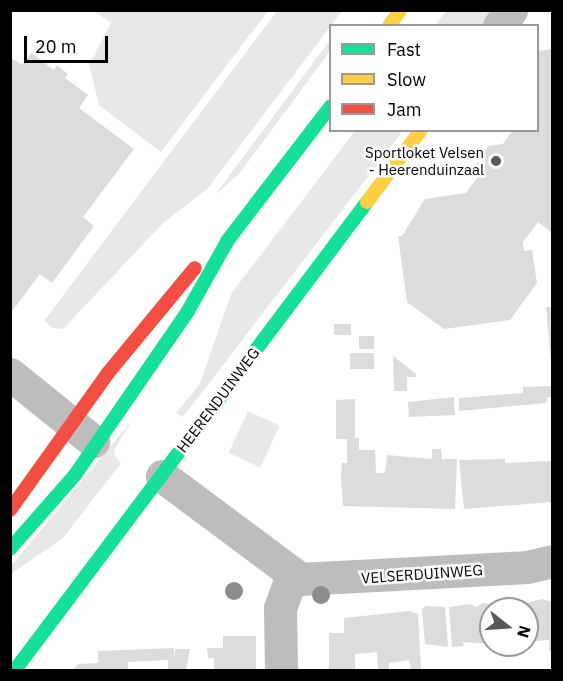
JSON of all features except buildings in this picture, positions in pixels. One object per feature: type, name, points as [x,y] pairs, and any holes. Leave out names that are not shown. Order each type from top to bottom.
[{"type":"main road","points":[[390,24],[400,10]]},
{"type":"main road","points":[[10,549],[97,444],[188,311],[228,240],[329,108]]},
{"type":"main road","name":"HEERENDUINWEG","points":[[15,670],[420,132]]},
{"type":"main road","points":[[10,510],[71,422],[194,269],[228,240]]},
{"type":"street","points":[[501,24],[511,10]]},
{"type":"street","points":[[10,374],[97,444]]},
{"type":"street","name":"VELSERDUINWEG","points":[[162,476],[292,575],[316,580],[527,567],[552,561]]},
{"type":"street","points":[[281,670],[280,608],[292,575]]},
{"type":"shaded area","points":[[268,10],[161,152],[99,105],[89,65],[111,23],[94,11]]},
{"type":"shaded area","points":[[277,11],[342,11],[332,24],[329,24],[329,28],[208,188],[163,223],[63,329],[53,328],[44,321]]},
{"type":"shaded area","points":[[446,11],[495,11],[484,24],[436,24]]},
{"type":"shaded area","points":[[329,41],[329,52],[239,174],[215,195]]},
{"type":"shaded area","points":[[354,132],[402,132],[183,417],[176,413],[200,384],[231,294]]},
{"type":"shaded area","points":[[248,411],[280,426],[260,467],[229,453]]},
{"type":"shaded area","points":[[133,419],[115,448],[114,455],[121,463],[63,538],[11,574],[11,566]]},
{"type":"traffic: fast","points":[[10,549],[75,475],[188,311],[228,240],[329,108]]},
{"type":"traffic: fast","points":[[15,670],[367,202]]},
{"type":"traffic: slow","points":[[390,24],[400,10]]},
{"type":"traffic: slow","points":[[367,202],[420,132]]},
{"type":"traffic: jam","points":[[10,510],[108,373],[195,268]]},
{"type":"place","name":"Sportloket Velsen - Heerenduinzaal","points":[[496,161]]}]
